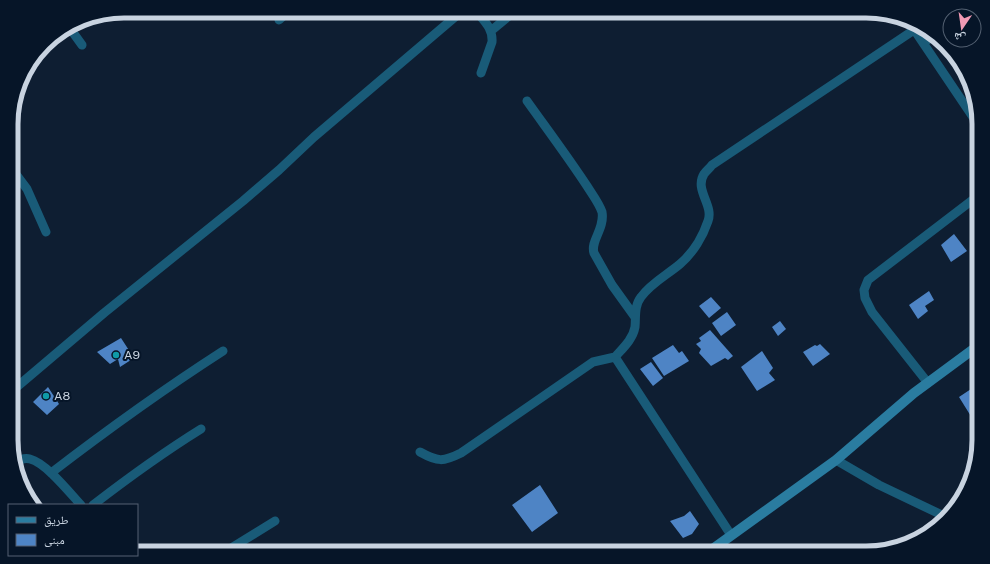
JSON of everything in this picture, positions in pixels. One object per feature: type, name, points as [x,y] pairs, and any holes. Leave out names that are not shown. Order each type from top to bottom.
[{"type":"street","points":[[18,387],[104,313],[243,201],[314,137],[454,18]]},
{"type":"street","points":[[481,74],[492,42],[492,30],[482,18]]},
{"type":"street","points":[[492,30],[507,18]]},
{"type":"street","points":[[420,452],[432,459],[440,460],[451,458],[461,453],[593,362],[615,357],[631,338],[635,328],[636,308],[640,298],[658,280],[686,258],[693,250],[706,226],[709,219],[709,210],[702,192],[702,182],[704,174],[712,165],[910,27]]},
{"type":"street","points":[[914,30],[972,115]]},
{"type":"street","points":[[72,31],[82,45]]},
{"type":"street","points":[[923,43],[929,39]]},
{"type":"street","points":[[527,101],[577,171],[600,208],[602,222],[601,229],[592,249],[612,285],[635,317]]},
{"type":"street","points":[[18,176],[27,189],[46,232]]},
{"type":"street","points":[[928,383],[872,312],[865,298],[864,290],[868,280],[972,199]]},
{"type":"street","points":[[721,546],[731,535],[836,460],[928,383],[972,350]]},
{"type":"street","points":[[51,473],[168,387],[223,351]]},
{"type":"street","points":[[615,357],[731,535]]},
{"type":"street","points":[[94,504],[134,474],[201,429]]},
{"type":"street","points":[[20,460],[25,458],[30,459],[51,473],[80,504]]},
{"type":"street","points":[[836,460],[880,485],[941,515]]},
{"type":"street","points":[[235,546],[275,522]]},
{"type":"building","points":[[954,234],[967,251],[951,262],[941,245]]},
{"type":"building","points":[[929,291],[934,300],[925,306],[928,311],[918,319],[909,305]]},
{"type":"building","points":[[711,297],[721,308],[709,318],[699,306]]},
{"type":"building","points":[[727,312],[736,325],[721,336],[712,323]]},
{"type":"building","points":[[780,321],[786,329],[778,336],[772,327]]},
{"type":"building","points":[[710,330],[733,356],[728,360],[725,358],[711,366],[699,353],[701,349],[696,344],[701,341],[699,338]]},
{"type":"building","name":"A9","points":[[121,338],[134,358],[120,367],[118,359],[110,364],[97,352]]},
{"type":"building","points":[[820,344],[830,354],[813,366],[803,352],[815,345],[817,346]]},
{"type":"building","points":[[673,345],[679,353],[682,351],[689,361],[664,376],[652,358]]},
{"type":"building","points":[[762,351],[773,368],[769,373],[775,380],[757,391],[741,367]]},
{"type":"building","points":[[651,362],[663,378],[653,386],[640,369]]},
{"type":"building","name":"A8","points":[[48,387],[59,404],[47,415],[33,402]]},
{"type":"building","points":[[972,388],[972,418],[959,397]]},
{"type":"building","points":[[540,485],[558,513],[532,532],[512,505]]},
{"type":"building","points":[[690,511],[699,524],[692,534],[683,538],[670,521],[684,516]]},
{"type":"place","name":"A9","points":[[116,355]]},
{"type":"place","name":"A8","points":[[46,396]]}]
